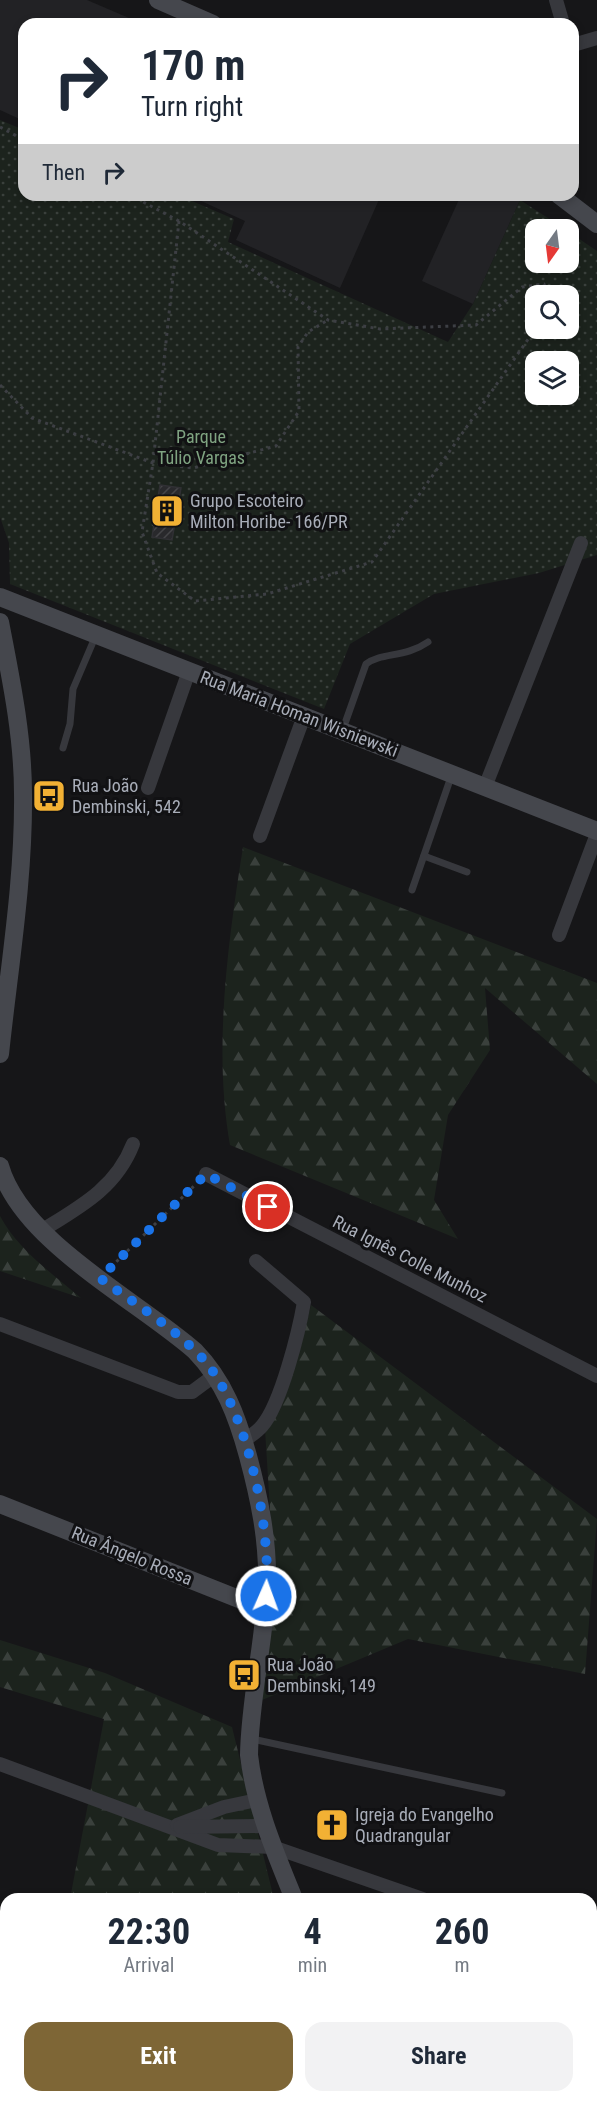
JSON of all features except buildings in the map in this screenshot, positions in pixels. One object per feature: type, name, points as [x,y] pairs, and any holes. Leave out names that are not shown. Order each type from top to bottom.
[{"type":"main road","points":[[158,0],[199,18]]},
{"type":"main road","points":[[567,201],[597,224]]},
{"type":"main road","name":"Rua Maria Homan Wisniewski","points":[[0,597],[597,832]]},
{"type":"main road","points":[[0,622],[18,719],[23,794],[21,861],[4,966],[0,1054]]},
{"type":"main road","points":[[0,1166],[10,1192],[41,1232],[183,1340],[215,1375],[235,1412],[262,1519],[266,1552],[264,1609],[249,1738],[252,1778],[265,1826],[292,1893]]},
{"type":"main road","name":"Rua Ângelo Rossa","points":[[0,1504],[264,1609]]},
{"type":"street","points":[[556,0],[561,18]]},
{"type":"street","points":[[579,43],[597,38]]},
{"type":"street","points":[[485,788],[581,543]]},
{"type":"street","points":[[148,788],[189,671]]},
{"type":"street","points":[[260,836],[304,716]]},
{"type":"street","points":[[559,934],[597,832]]},
{"type":"street","points":[[41,1232],[93,1199],[125,1165],[133,1144]]},
{"type":"street","name":"Rua Ignês Colle Munhoz","points":[[206,1174],[597,1376]]},
{"type":"street","points":[[244,1441],[261,1428],[270,1411],[297,1342],[304,1302],[256,1261]]},
{"type":"street","points":[[0,1324],[178,1392],[192,1392],[215,1375]]},
{"type":"street","points":[[0,1764],[218,1845],[273,1847],[406,1893]]},
{"type":"street","points":[[172,1827],[216,1809],[257,1800]]},
{"type":"street","points":[[172,1827],[265,1826]]},
{"type":"lane","points":[[63,748],[72,715],[73,689],[96,635]]},
{"type":"lane","points":[[342,731],[366,664],[373,658],[416,650],[428,642]]},
{"type":"lane","points":[[412,890],[452,774]]},
{"type":"lane","points":[[424,856],[467,872]]},
{"type":"lane","points":[[249,1738],[502,1793]]},
{"type":"path","points":[[0,127],[18,137]]},
{"type":"path","points":[[141,201],[179,221],[328,320],[380,329],[476,325],[525,287]]},
{"type":"path","points":[[179,221],[153,462],[142,532],[157,573],[195,601],[267,594],[372,562],[528,339]]},
{"type":"path","points":[[0,385],[32,418],[153,462],[193,468],[276,446],[299,411],[298,347],[308,332],[328,320]]},
{"type":"path","points":[[100,1278],[206,1174]]},
{"type":"shaded area","points":[[0,0],[87,0],[129,18],[18,18],[18,118],[0,110]]},
{"type":"shaded area","points":[[201,201],[378,201],[340,288],[236,240],[245,221]]},
{"type":"shaded area","points":[[458,201],[520,201],[473,304],[422,281]]},
{"type":"green space","name":"Parque Túlio Vargas","points":[[0,120],[18,128],[18,201],[192,201],[234,219],[228,242],[448,342],[473,304],[520,201],[549,219],[525,219],[525,273],[579,273],[579,239],[597,251],[597,555],[539,573],[434,594],[350,644],[324,709],[10,584],[9,543],[0,517]]},
{"type":"green space","points":[[243,847],[597,983],[597,1084],[485,988],[490,1050],[448,1115],[434,1200],[458,1239],[230,1145],[225,1109],[223,1034],[232,920]]},
{"type":"green space","points":[[0,1216],[26,1251],[81,1298],[0,1271]]},
{"type":"green space","points":[[311,1305],[597,1519],[585,1674],[408,1639],[262,1700],[273,1558],[265,1429],[301,1345]]},
{"type":"green space","points":[[0,1640],[105,1673],[232,1727],[273,1893],[71,1893],[104,1719],[0,1687]]},
{"type":"place","name":"Grupo Escoteiro Milton Horibe- 166/PR","points":[[167,511]]},
{"type":"place","name":"Rua João Dembinski, 542","points":[[49,796]]},
{"type":"place","name":"Rua João Dembinski, 149","points":[[244,1675]]},
{"type":"place","name":"Igreja do Evangelho Quadrangular","points":[[332,1825]]},
{"type":"route","points":[[266,1596],[266,1552],[255,1483],[235,1412],[226,1392],[206,1362],[183,1340],[100,1278],[206,1174],[268,1207]]}]
